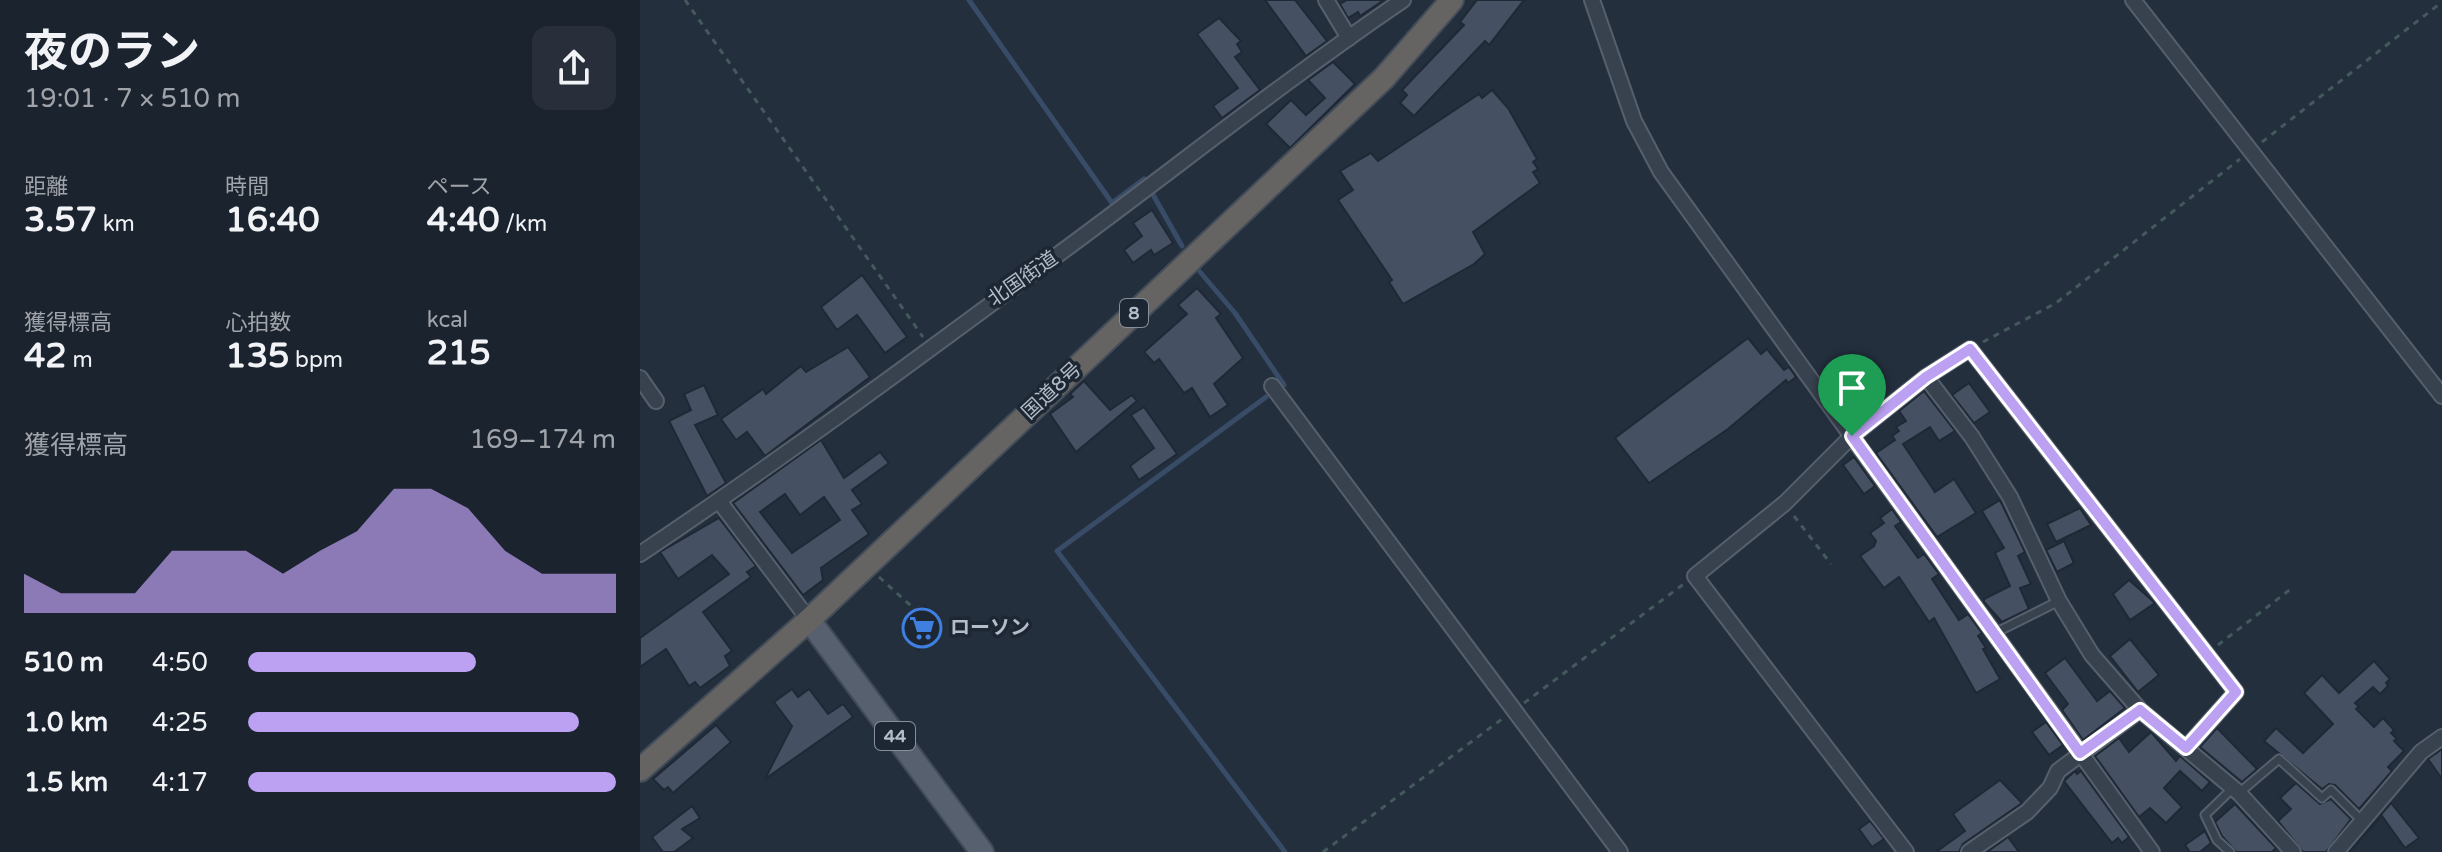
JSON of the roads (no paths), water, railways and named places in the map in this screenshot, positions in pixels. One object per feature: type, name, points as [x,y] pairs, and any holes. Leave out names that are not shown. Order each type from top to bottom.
[{"type":"highway","name":"国道8号","points":[[640,770],[809,620],[1384,78],[1452,0]]},
{"type":"main road","name":"44","points":[[809,620],[982,852]]},
{"type":"street","points":[[1326,0],[1349,38]]},
{"type":"street","name":"北国街道","points":[[640,554],[719,501],[1403,0]]},
{"type":"street","points":[[1592,0],[1634,121],[1661,172],[2152,852]]},
{"type":"street","points":[[2133,0],[2442,396]]},
{"type":"street","points":[[1906,852],[1695,576],[1785,503],[1852,436],[1926,377],[1970,349],[2236,692],[2186,748]]},
{"type":"street","points":[[1926,377],[1972,437],[2010,497],[2059,601],[2092,655],[2140,710],[2236,791],[2293,852]]},
{"type":"street","points":[[640,378],[656,401]]},
{"type":"street","points":[[1272,386],[1620,852]]},
{"type":"street","points":[[719,501],[809,620]]},
{"type":"street","points":[[1969,852],[2027,812],[2050,788],[2058,771],[2140,710]]},
{"type":"street","points":[[2336,852],[2421,752],[2442,737]]},
{"type":"lane","points":[[1995,633],[2059,601]]},
{"type":"lane","points":[[2230,852],[2217,840],[2205,815],[2279,759],[2322,798],[2331,790],[2363,822]]},
{"type":"waterway","points":[[969,0],[1112,203],[1144,179]]},
{"type":"waterway","points":[[1151,191],[1182,246]]},
{"type":"waterway","points":[[1200,272],[1235,313],[1284,385]]},
{"type":"waterway","points":[[1266,397],[1057,551],[1285,852]]},
{"type":"place","name":"ローソン","points":[[922,628]]}]
